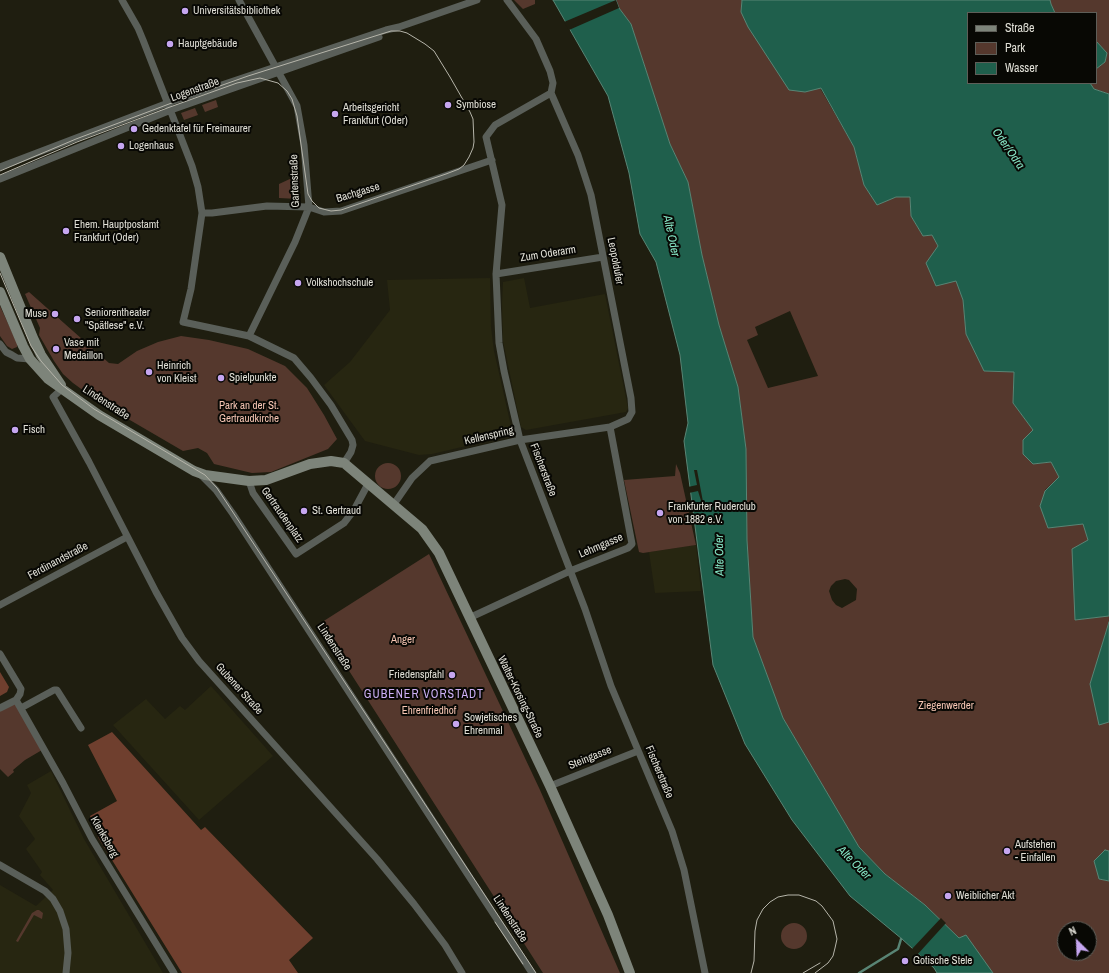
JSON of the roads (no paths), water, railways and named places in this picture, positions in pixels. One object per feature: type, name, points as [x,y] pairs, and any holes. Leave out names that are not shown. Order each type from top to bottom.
[{"type":"street","points":[[122,0],[138,28],[169,106],[198,187],[202,213],[191,289],[183,322],[249,336],[294,358],[331,405],[352,440],[353,445],[351,452],[344,463],[332,461],[310,464],[266,480],[248,481],[205,475],[197,472]]},
{"type":"street","name":"Gartenstraße","points":[[239,0],[297,106],[304,145],[309,207],[295,242],[249,336]]},
{"type":"street","name":"Logenstraße","points":[[0,167],[386,30],[399,28],[477,0]]},
{"type":"street","points":[[507,0],[536,39],[550,70],[552,83],[551,93]]},
{"type":"street","name":"Fischerstraße","points":[[551,93],[495,125],[486,138],[502,205],[496,274],[499,343],[520,440],[570,570],[611,686],[672,831],[684,870],[705,973]]},
{"type":"street","name":"Leopoldufer","points":[[551,93],[578,155],[588,188],[631,398],[632,412],[628,419],[610,426]]},
{"type":"street","name":"Logenstraße","points":[[0,179],[169,106]]},
{"type":"street","name":"Bachgasse","points":[[202,213],[267,206],[309,207],[324,212],[341,211],[492,160]]},
{"type":"street","name":"Zum Oderarm","points":[[496,274],[603,256]]},
{"type":"street","name":"Lindenstraße","points":[[0,257],[33,338],[46,363],[63,388]]},
{"type":"street","name":"Lindenstraße","points":[[0,292],[30,359],[48,379],[99,414],[197,472],[203,476],[216,490],[532,973]]},
{"type":"street","points":[[0,344],[6,352],[12,356],[30,359]]},
{"type":"street","name":"Gubener Straße","points":[[63,388],[53,397],[182,638],[199,661],[387,871],[445,945],[462,973]]},
{"type":"street","name":"Kellenspring","points":[[394,504],[412,478],[430,461],[520,440],[610,426]]},
{"type":"street","name":"Lehmgasse","points":[[469,618],[570,570],[628,548],[632,544],[610,426]]},
{"type":"street","name":"Walter-Korsing-Straße","points":[[344,463],[422,529],[436,547],[550,786],[608,915],[630,973]]},
{"type":"street","name":"Gertraudenplatz","points":[[248,481],[253,493],[296,554],[344,523],[354,510],[368,484]]},
{"type":"street","name":"Ferdinandstraße","points":[[0,605],[127,537]]},
{"type":"street","points":[[0,654],[21,690],[16,700],[0,708]]},
{"type":"street","points":[[21,708],[54,690],[57,690],[81,728]]},
{"type":"street","name":"Klenksberg","points":[[16,700],[63,783],[92,839],[174,973]]},
{"type":"street","name":"Steingasse","points":[[550,786],[638,751]]},
{"type":"street","points":[[0,865],[45,891],[53,899],[60,911],[66,929],[68,953],[66,973]]},
{"type":"water","name":"Alte Oder","points":[[553,0],[616,0],[619,8],[631,24],[670,144],[688,182],[702,255],[719,325],[738,387],[746,449],[747,540],[753,637],[783,718],[859,847],[885,874],[925,905],[959,938],[966,935],[993,973],[937,973],[934,968],[902,939],[850,896],[792,820],[745,744],[713,665],[684,441],[688,423],[680,355],[656,262],[640,234],[629,173],[608,96]]},
{"type":"water","name":"Oder/Odra","points":[[742,0],[1050,0],[1055,12],[967,12],[967,84],[1091,84],[1094,89],[1109,94],[1109,616],[1075,620],[1072,549],[1088,540],[1083,524],[1048,528],[1040,506],[1045,491],[1059,477],[1051,462],[1033,464],[1023,454],[1023,440],[1033,430],[1013,403],[1014,372],[984,371],[966,334],[963,300],[956,281],[936,286],[926,263],[938,246],[932,235],[923,236],[911,216],[910,197],[896,197],[877,205],[864,185],[854,147],[821,88],[805,92],[789,90],[748,27],[741,12]]},
{"type":"water","points":[[1097,42],[1107,53],[1105,62],[1097,68]]},
{"type":"water","points":[[1109,622],[1109,722],[1099,725],[1090,684]]},
{"type":"water","points":[[1105,850],[1109,851],[1109,881],[1099,879],[1094,861]]},
{"type":"waterway","points":[[859,973],[898,949],[901,939]]},
{"type":"tram line","points":[[0,171],[76,139],[169,104],[248,76],[391,31],[407,33],[434,51],[473,119],[473,148],[464,165],[459,169],[341,210],[331,211],[319,208],[312,201],[308,194],[297,116],[292,99],[287,91],[278,83],[260,78],[237,83],[170,107],[77,142],[0,175]]},
{"type":"tram line","points":[[0,273],[31,346],[41,361],[62,385],[94,409],[205,475],[217,488],[536,973]]},
{"type":"tram line","points":[[751,973],[754,961],[757,920],[763,909],[770,902],[778,897],[788,895],[799,895],[816,901],[822,906],[833,921],[837,939],[833,956],[828,963],[815,973]]},
{"type":"tram line","points":[[495,922],[523,964]]},
{"type":"tram line","points":[[803,973],[820,963]]},
{"type":"place","name":"Universitätsbibliothek","points":[[185,11]]},
{"type":"place","name":"Hauptgebäude","points":[[170,44]]},
{"type":"place","name":"Symbiose","points":[[448,105]]},
{"type":"place","name":"Arbeitsgericht Frankfurt (Oder)","points":[[335,114]]},
{"type":"place","name":"Gedenktafel für Freimaurer","points":[[134,129]]},
{"type":"place","name":"Logenhaus","points":[[121,146]]},
{"type":"place","name":"Ehem. Hauptpostamt Frankfurt (Oder)","points":[[66,231]]},
{"type":"place","name":"Volkshochschule","points":[[298,283]]},
{"type":"place","name":"Muse","points":[[55,314]]},
{"type":"place","name":"Seniorentheater \"Spätlese\" e.V.","points":[[77,319]]},
{"type":"place","name":"Vase mit Medaillon","points":[[56,349]]},
{"type":"place","name":"Heinrich von Kleist","points":[[149,372]]},
{"type":"place","name":"Spielpunkte","points":[[221,378]]},
{"type":"place","name":"Fisch","points":[[15,430]]},
{"type":"place","name":"St. Gertraud","points":[[304,511]]},
{"type":"place","name":"Frankfurter Ruderclub von 1882 e.V.","points":[[660,513]]},
{"type":"place","name":"Friedenspfahl","points":[[452,675]]},
{"type":"place","name":"Sowjetisches Ehrenmal","points":[[456,724]]},
{"type":"place","name":"Aufstehen - Einfallen","points":[[1007,851]]},
{"type":"place","name":"Weiblicher Akt","points":[[948,896]]},
{"type":"place","name":"Gotische Stele","points":[[905,961]]},
{"type":"district","name":"GUBENER VORSTADT","points":[[424,695]]},
{"type":"park label","name":"Park an der St. Gertraudkirche","points":[[249,412]]},
{"type":"park label","name":"Anger","points":[[403,640]]},
{"type":"park label","name":"Ziegenwerder","points":[[946,706]]},
{"type":"park label","name":"Ehrenfriedhof","points":[[429,711]]}]
